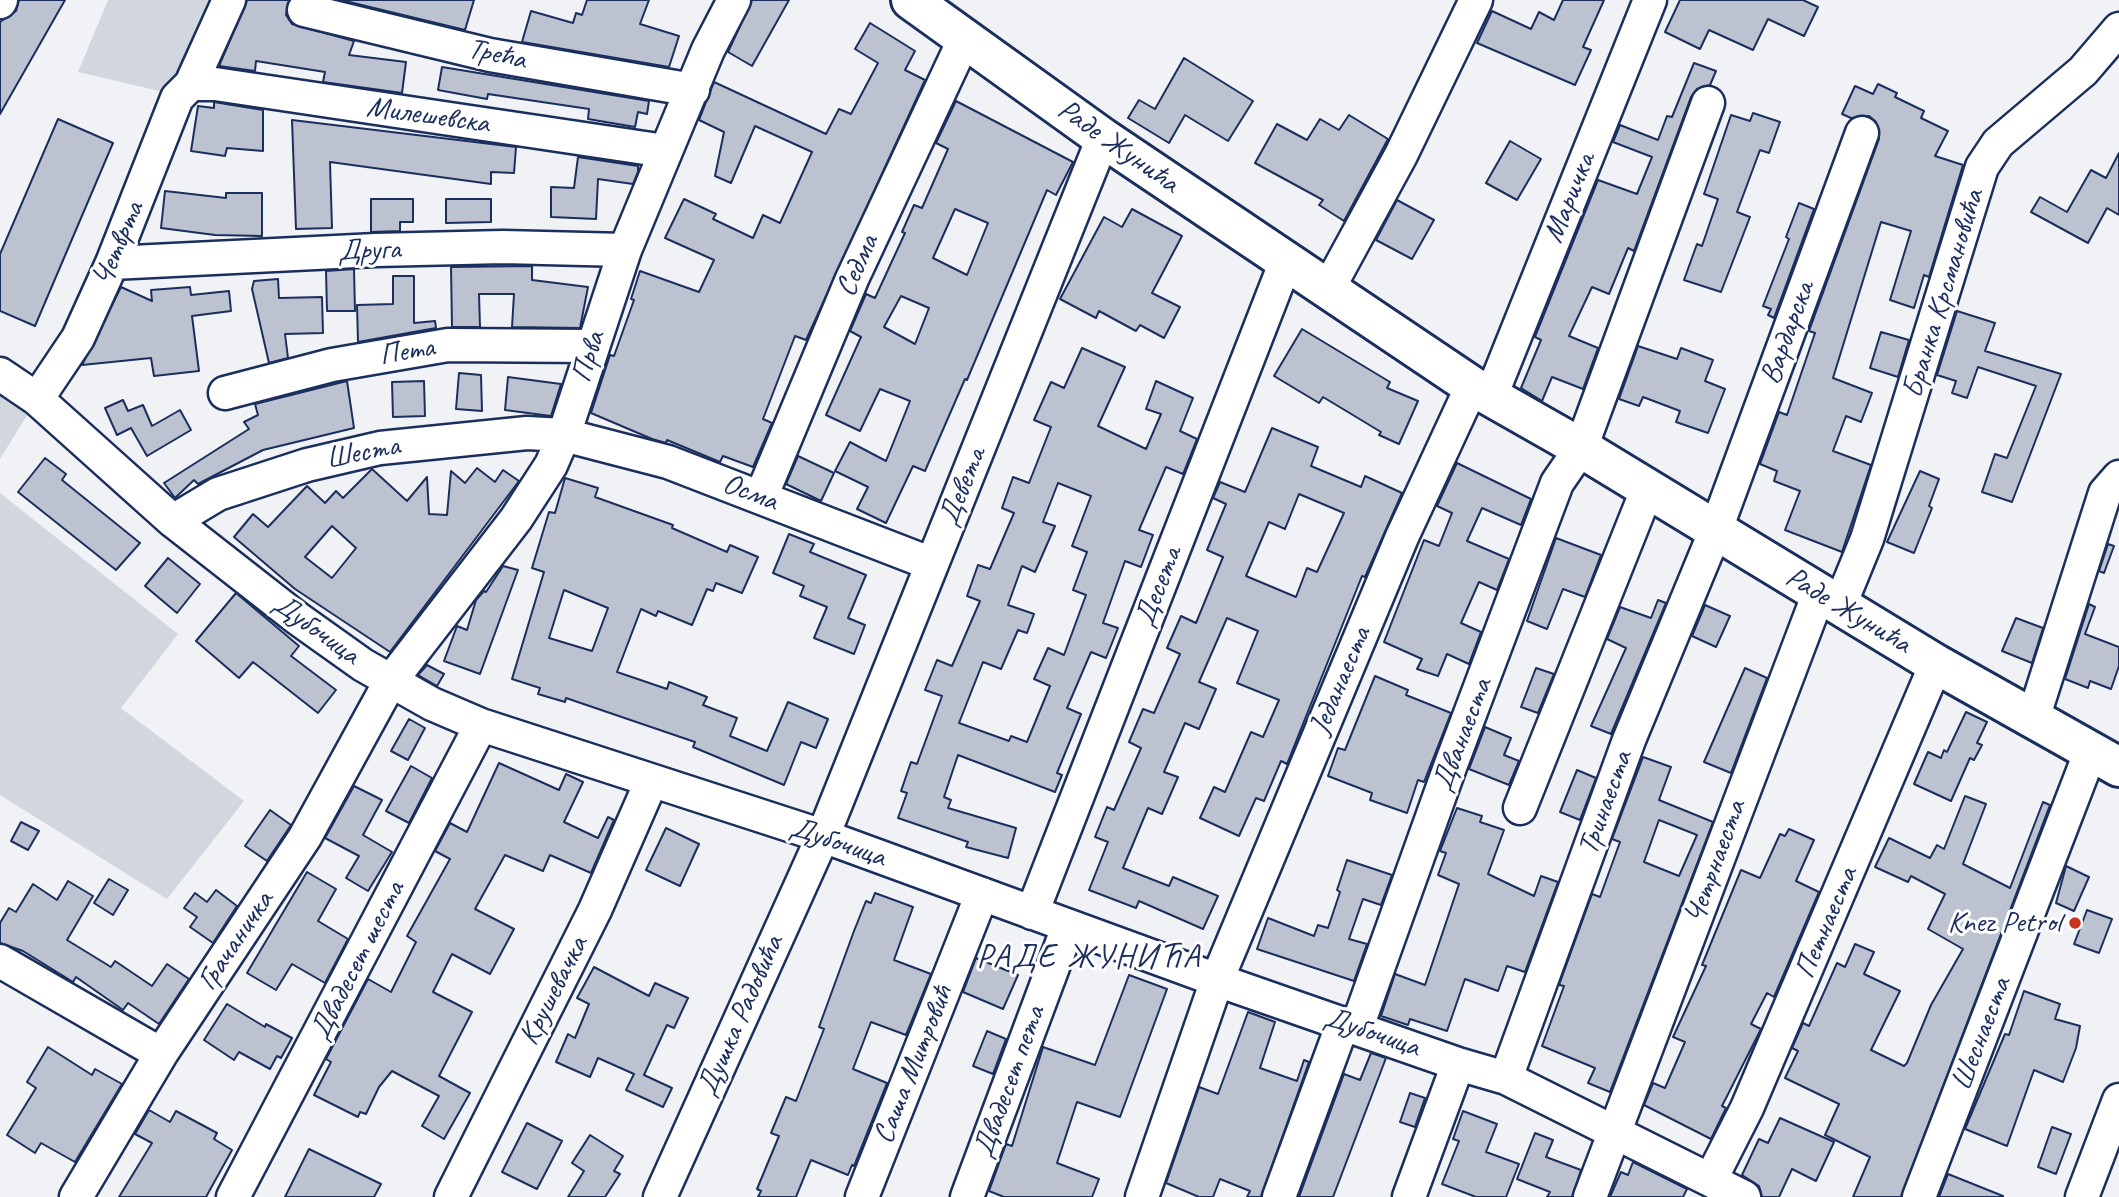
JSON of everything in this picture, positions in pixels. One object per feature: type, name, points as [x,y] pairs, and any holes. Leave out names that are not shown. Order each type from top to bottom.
[{"type":"main road","name":"Раде Жунића","points":[[926,4],[964,40],[1103,138],[1481,391],[1581,448],[1714,532],[1936,664],[2105,760]]},
{"type":"street","name":"Четврта","points":[[37,399],[78,338],[112,262],[177,98],[191,85],[229,0]]},
{"type":"street","points":[[1327,290],[1402,155],[1476,0]]},
{"type":"street","name":"Маричка","points":[[1481,391],[1650,0]]},
{"type":"street","name":"Прва","points":[[390,682],[516,519],[551,465],[564,435],[625,250],[693,90],[722,3]]},
{"type":"street","name":"Трећа","points":[[304,10],[490,55],[693,90]]},
{"type":"street","name":"Бранка Крсмановића","points":[[1830,599],[1867,540],[1982,167],[1998,143],[2083,71],[2119,29]]},
{"type":"street","name":"Седма","points":[[761,496],[852,279],[964,40]]},
{"type":"street","name":"Милешевска","points":[[191,85],[215,84],[665,151]]},
{"type":"street","points":[[1581,448],[1708,103]]},
{"type":"street","name":"Вардарска","points":[[1714,532],[1862,133]]},
{"type":"street","name":"Девета","points":[[823,836],[1103,138]]},
{"type":"street","name":"Друга","points":[[112,262],[401,250],[625,250]]},
{"type":"street","name":"Десета","points":[[1032,913],[1286,261]]},
{"type":"street","name":"Пета","points":[[225,393],[332,365],[448,345],[592,346]]},
{"type":"street","name":"Дубочица","points":[[0,374],[37,399],[173,521],[298,618],[390,682],[481,725],[823,836],[1217,980],[1458,1064],[1506,1077],[1728,1190]]},
{"type":"street","name":"Једанаеста","points":[[1142,1197],[1217,980],[1402,537],[1481,391]]},
{"type":"street","name":"Шеста","points":[[173,521],[218,494],[307,464],[368,451],[474,437],[527,433],[564,435]]},
{"type":"street","name":"Осма","points":[[564,435],[668,462],[932,564]]},
{"type":"street","name":"Дванаеста","points":[[1279,1197],[1350,1025],[1557,483],[1581,448]]},
{"type":"street","points":[[2033,719],[2105,493],[2119,477]]},
{"type":"street","points":[[1520,808],[1647,490]]},
{"type":"street","name":"Тринаеста","points":[[1506,1077],[1629,740],[1714,532]]},
{"type":"street","name":"Четрнаеста","points":[[1590,1197],[1830,599]]},
{"type":"street","name":"Петнаеста","points":[[1728,1190],[1747,1108],[1936,664]]},
{"type":"street","name":"Грачаничка","points":[[76,1197],[160,1054],[304,837],[390,682]]},
{"type":"street","name":"Двадесет шеста","points":[[233,1197],[481,725]]},
{"type":"street","name":"Шеснаеста","points":[[1919,1197],[2105,760]]},
{"type":"street","name":"Крушевачка","points":[[451,1197],[595,910],[651,782]]},
{"type":"street","name":"Душка Радовића","points":[[660,1197],[823,836]]},
{"type":"street","name":"Саша Митровић","points":[[862,1197],[982,894]]},
{"type":"street","name":"Двадесет пета","points":[[967,1197],[1068,927]]},
{"type":"street","points":[[0,961],[160,1054]]},
{"type":"street","points":[[1409,1197],[1458,1064]]},
{"type":"street","points":[[2082,1197],[2119,1100]]},
{"type":"shaded area","points":[[108,0],[210,0],[168,93],[78,72]]},
{"type":"shaded area","points":[[0,395],[29,412],[0,459]]},
{"type":"shaded area","points":[[0,493],[178,634],[121,708],[244,801],[167,899],[0,795]]},
{"type":"building","points":[[19,0],[65,0],[0,114],[0,22],[16,11]]},
{"type":"building","points":[[247,0],[289,0],[286,15],[292,24],[354,41],[349,55],[406,62],[402,93],[323,82],[325,72],[256,61],[255,71],[219,66]]},
{"type":"building","points":[[341,0],[474,0],[465,30]]},
{"type":"building","points":[[587,0],[649,0],[640,24],[679,36],[669,67],[522,42],[531,11],[573,23],[576,13],[582,15]]},
{"type":"building","points":[[752,0],[789,0],[752,66],[728,52]]},
{"type":"building","points":[[1563,0],[1604,0],[1583,47],[1591,50],[1575,85],[1477,43],[1492,11],[1531,29],[1539,12],[1554,20]]},
{"type":"building","points":[[1680,0],[1803,0],[1818,7],[1804,36],[1768,19],[1753,50],[1709,30],[1700,49],[1665,32]]},
{"type":"building","points":[[870,23],[915,51],[905,70],[925,80],[806,340],[795,336],[763,419],[772,423],[753,467],[723,456],[720,462],[667,440],[666,443],[652,439],[591,413],[610,355],[614,356],[634,300],[631,299],[640,271],[699,292],[714,260],[665,238],[684,199],[716,214],[713,219],[753,238],[763,215],[780,223],[812,152],[755,126],[731,183],[715,176],[724,132],[699,120],[714,82],[826,134],[839,109],[851,114],[878,63],[855,49]]},
{"type":"building","points":[[1184,58],[1253,101],[1228,141],[1185,115],[1169,143],[1128,118],[1139,100],[1155,109]]},
{"type":"building","points":[[1694,63],[1716,71],[1710,85],[1697,89],[1691,97],[1634,251],[1628,248],[1609,294],[1592,287],[1569,336],[1598,348],[1583,389],[1552,377],[1542,401],[1521,388],[1541,340],[1535,337],[1598,180],[1637,194],[1652,157],[1613,142],[1620,125],[1658,140],[1667,116],[1672,117]]},
{"type":"building","points":[[442,67],[649,101],[647,114],[638,112],[635,127],[588,119],[589,109],[488,94],[487,99],[438,90]]},
{"type":"building","points":[[1878,84],[1897,93],[1895,97],[1924,111],[1921,118],[1948,131],[1935,156],[1963,165],[1929,277],[1924,275],[1914,308],[1890,300],[1911,231],[1881,222],[1833,378],[1872,393],[1861,422],[1846,416],[1833,451],[1871,465],[1842,552],[1785,530],[1800,491],[1774,481],[1777,471],[1760,464],[1779,412],[1787,415],[1815,333],[1809,331],[1879,139],[1876,122],[1869,116],[1851,118],[1842,114],[1855,86],[1873,94]]},
{"type":"building","points":[[956,101],[1073,162],[1056,195],[1047,190],[967,380],[965,379],[925,471],[913,466],[886,523],[857,509],[868,487],[835,471],[850,442],[886,461],[910,401],[880,389],[860,431],[826,415],[861,337],[850,331],[866,294],[875,298],[905,233],[902,232],[914,205],[922,208],[948,149],[936,143]],"holes":[[[955,209],[988,223],[967,275],[933,258]],[[901,296],[929,308],[915,344],[884,327]]]},
{"type":"building","points":[[214,102],[263,110],[263,151],[227,148],[225,156],[191,151],[198,106],[214,108]]},
{"type":"building","points":[[1753,113],[1780,122],[1769,153],[1760,150],[1737,212],[1750,217],[1721,292],[1684,280],[1697,244],[1702,246],[1718,199],[1704,194],[1731,115],[1750,121]]},
{"type":"building","points":[[1349,115],[1388,139],[1344,221],[1319,205],[1323,200],[1255,163],[1277,124],[1307,140],[1320,119],[1339,130]]},
{"type":"building","points":[[58,119],[113,143],[35,326],[0,311],[0,254]]},
{"type":"building","points":[[292,120],[516,147],[514,173],[491,172],[491,184],[330,162],[332,228],[296,229]]},
{"type":"building","points":[[1510,141],[1541,159],[1517,200],[1486,183]]},
{"type":"building","points":[[2119,153],[2119,215],[2107,208],[2088,243],[2031,212],[2040,197],[2067,212],[2091,170],[2106,178]]},
{"type":"building","points":[[578,157],[638,166],[638,172],[633,184],[598,179],[596,219],[551,217],[551,187],[574,188]]},
{"type":"building","points":[[165,191],[226,198],[226,193],[262,193],[262,236],[215,235],[161,228]]},
{"type":"building","points":[[371,199],[413,199],[413,222],[400,222],[400,231],[371,232]]},
{"type":"building","points":[[446,199],[491,199],[491,222],[446,223]]},
{"type":"building","points":[[1397,200],[1434,220],[1412,259],[1376,240]]},
{"type":"building","points":[[1799,203],[1814,209],[1774,318],[1768,315],[1771,309],[1763,306],[1789,239],[1786,237]]},
{"type":"building","points":[[1132,209],[1182,236],[1152,293],[1180,307],[1164,338],[1140,325],[1136,331],[1099,311],[1096,318],[1060,299],[1104,217],[1122,227]]},
{"type":"building","points":[[532,266],[532,280],[588,287],[580,328],[512,327],[514,294],[479,294],[480,327],[452,327],[451,267]]},
{"type":"building","points":[[354,269],[355,311],[327,311],[326,271]]},
{"type":"building","points":[[393,276],[414,276],[414,323],[435,321],[436,328],[358,342],[357,305],[393,304]]},
{"type":"building","points":[[278,279],[279,298],[322,297],[323,333],[285,334],[288,358],[269,363],[252,289],[254,281]]},
{"type":"building","points":[[121,287],[152,301],[151,290],[190,287],[191,295],[229,291],[231,311],[192,316],[199,371],[154,376],[151,358],[82,365]]},
{"type":"building","points":[[1957,311],[1995,323],[1985,351],[2061,374],[2012,502],[1982,492],[1995,454],[2007,458],[2036,386],[1978,367],[1967,398],[1952,393],[1956,381],[1937,375]]},
{"type":"building","points":[[1302,329],[1390,382],[1387,388],[1418,401],[1399,444],[1379,435],[1381,432],[1323,397],[1319,403],[1274,376]]},
{"type":"building","points":[[1881,332],[1909,340],[1898,377],[1870,368]]},
{"type":"building","points":[[1638,346],[1677,359],[1681,348],[1713,360],[1705,381],[1725,389],[1708,433],[1676,422],[1680,411],[1643,397],[1639,406],[1619,399]]},
{"type":"building","points":[[1082,348],[1125,367],[1098,426],[1146,449],[1161,414],[1146,409],[1156,381],[1193,398],[1180,431],[1197,439],[1183,474],[1166,467],[1139,530],[1153,535],[1141,567],[1125,561],[1103,623],[1118,628],[1106,658],[1091,652],[1067,708],[1081,714],[1057,773],[1062,775],[1055,792],[958,755],[944,797],[951,800],[948,808],[1016,828],[1008,858],[966,847],[968,842],[898,818],[907,793],[901,791],[911,762],[917,764],[942,696],[925,690],[937,660],[952,666],[980,601],[967,596],[978,565],[990,569],[1014,513],[1002,508],[1013,477],[1029,483],[1051,427],[1034,420],[1051,382],[1064,388]],"holes":[[[1058,483],[1091,496],[1072,546],[1087,552],[1073,590],[1086,595],[1064,655],[1048,648],[1034,679],[1050,686],[1027,742],[1011,736],[1009,741],[959,723],[983,662],[1001,669],[1018,630],[1027,633],[1034,614],[1008,605],[1022,566],[1035,572],[1055,526],[1043,522]]]},
{"type":"building","points":[[459,373],[481,375],[482,411],[456,409]]},
{"type":"building","points":[[508,377],[561,384],[551,416],[505,410]]},
{"type":"building","points":[[347,381],[354,428],[263,450],[198,484],[194,480],[175,498],[164,483],[249,429],[244,422],[258,415],[255,404]]},
{"type":"building","points":[[424,381],[425,416],[393,417],[392,382]]},
{"type":"building","points":[[123,400],[128,411],[143,405],[152,426],[180,410],[191,430],[147,456],[131,428],[117,435],[105,408]]},
{"type":"building","points":[[1272,428],[1318,447],[1311,466],[1361,487],[1365,476],[1402,493],[1365,577],[1362,576],[1287,764],[1281,761],[1264,801],[1256,798],[1239,836],[1200,818],[1214,787],[1225,792],[1251,732],[1263,737],[1279,700],[1237,683],[1258,631],[1227,618],[1199,682],[1216,689],[1199,729],[1185,723],[1164,772],[1178,777],[1162,814],[1148,808],[1123,868],[1169,886],[1173,877],[1218,896],[1203,929],[1139,901],[1136,908],[1089,890],[1108,842],[1095,837],[1107,807],[1114,810],[1141,748],[1129,742],[1143,709],[1154,713],[1180,654],[1167,648],[1181,616],[1196,623],[1223,557],[1207,550],[1226,504],[1213,498],[1220,482],[1245,492]],"holes":[[[1299,494],[1344,513],[1317,572],[1307,568],[1296,597],[1246,576],[1269,522],[1285,529]]]},
{"type":"building","points":[[798,456],[834,473],[821,501],[786,484]]},
{"type":"building","points":[[45,458],[66,474],[62,480],[140,543],[116,570],[18,492]]},
{"type":"building","points":[[1457,463],[1531,499],[1521,525],[1482,508],[1467,541],[1509,559],[1497,590],[1479,582],[1461,623],[1481,632],[1469,664],[1447,654],[1438,676],[1417,669],[1422,659],[1384,642],[1424,540],[1439,546],[1452,513],[1437,506]]},
{"type":"building","points":[[477,468],[495,482],[503,470],[519,481],[390,652],[295,589],[234,537],[253,514],[268,527],[307,486],[325,503],[336,491],[343,498],[372,469],[407,501],[427,477],[429,514],[447,515],[451,471],[465,483]],"holes":[[[332,526],[356,548],[332,578],[305,557]]]},
{"type":"building","points":[[1920,471],[1939,479],[1929,506],[1932,508],[1914,553],[1887,542]]},
{"type":"building","points":[[565,478],[598,488],[595,497],[673,525],[672,528],[727,552],[730,545],[758,557],[742,593],[716,583],[713,591],[707,589],[692,625],[658,611],[656,616],[641,609],[617,672],[667,689],[669,682],[707,697],[703,705],[737,718],[730,736],[767,751],[788,702],[828,719],[816,748],[801,742],[784,785],[693,747],[695,742],[566,698],[565,702],[538,694],[540,688],[512,679],[544,572],[532,568],[549,512],[555,513]],"holes":[[[564,590],[608,608],[592,651],[549,638]]]},
{"type":"building","points":[[789,534],[814,544],[810,552],[866,575],[848,618],[865,625],[854,654],[814,638],[827,607],[800,596],[804,586],[773,573]]},
{"type":"building","points":[[1556,538],[1601,555],[1585,597],[1563,589],[1547,629],[1527,621]]},
{"type":"building","points":[[2108,544],[2114,546],[2104,573],[2099,571]]},
{"type":"building","points":[[168,558],[200,584],[177,613],[145,586]]},
{"type":"building","points":[[503,566],[518,570],[480,674],[444,661],[457,626],[467,630],[476,600],[486,592]]},
{"type":"building","points":[[236,593],[299,646],[291,656],[336,690],[318,713],[253,662],[239,678],[196,641]]},
{"type":"building","points":[[1658,600],[1666,603],[1611,734],[1591,726],[1626,648],[1607,639],[1620,607],[1651,618]]},
{"type":"building","points":[[2089,604],[2095,607],[2085,634],[2119,647],[2119,666],[2111,689],[2090,681],[2088,688],[2065,679]]},
{"type":"building","points":[[1705,605],[1730,616],[1716,647],[1692,636]]},
{"type":"building","points":[[2016,618],[2043,628],[2032,663],[2002,651]]},
{"type":"building","points":[[427,665],[444,674],[437,686],[418,675]]},
{"type":"building","points":[[1536,668],[1554,674],[1538,713],[1521,707]]},
{"type":"building","points":[[1745,668],[1767,678],[1731,773],[1704,762]]},
{"type":"building","points":[[1375,676],[1408,690],[1406,695],[1451,713],[1424,782],[1418,780],[1407,813],[1370,800],[1372,793],[1328,776],[1338,748],[1345,750]]},
{"type":"building","points":[[1966,712],[1987,722],[1977,743],[1982,745],[1974,760],[1970,758],[1951,801],[1914,784],[1928,752],[1941,758],[1944,750],[1947,752]]},
{"type":"building","points":[[409,719],[425,728],[408,760],[391,751]]},
{"type":"building","points":[[1485,727],[1511,738],[1504,755],[1519,761],[1509,785],[1469,769]]},
{"type":"building","points":[[1643,757],[1671,767],[1659,800],[1713,822],[1610,1092],[1588,1083],[1595,1068],[1542,1046],[1564,986],[1559,985],[1592,894],[1600,897],[1620,842],[1612,839]],"holes":[[[1659,820],[1697,835],[1679,876],[1644,862]]]},
{"type":"building","points":[[499,763],[559,790],[566,774],[583,782],[564,822],[598,838],[608,817],[614,820],[591,873],[550,855],[543,871],[505,855],[475,909],[514,929],[490,974],[452,954],[433,992],[472,1012],[439,1076],[470,1093],[444,1139],[422,1126],[439,1096],[392,1071],[379,1087],[366,1114],[360,1112],[358,1117],[314,1095],[331,1062],[326,1059],[368,979],[391,992],[416,942],[407,936],[450,859],[435,851],[450,823],[467,832]]},
{"type":"building","points":[[411,766],[432,778],[409,823],[386,811]]},
{"type":"building","points":[[1577,770],[1596,778],[1580,820],[1560,812]]},
{"type":"building","points":[[354,786],[382,800],[363,835],[392,852],[368,891],[346,878],[359,856],[325,838]]},
{"type":"building","points":[[1965,796],[1986,804],[1963,864],[2010,888],[2043,802],[2050,805],[1901,1197],[1853,1197],[1870,1157],[1825,1135],[1839,1104],[1785,1078],[1798,1051],[1792,1048],[1803,1023],[1809,1026],[1837,963],[1845,967],[1855,944],[1874,952],[1864,974],[1900,991],[1871,1050],[1904,1066],[1907,1063],[1931,1005],[1963,949],[1928,929],[1945,894],[1911,876],[1908,882],[1875,867],[1889,838],[1930,858],[1937,845],[1944,849]]},
{"type":"building","points":[[1457,808],[1482,816],[1480,822],[1504,830],[1488,874],[1534,896],[1541,876],[1558,882],[1525,972],[1507,966],[1498,991],[1465,979],[1447,1031],[1410,1019],[1408,1025],[1381,1016],[1395,974],[1425,985],[1459,884],[1438,875],[1446,853],[1440,851]]},
{"type":"building","points":[[270,810],[291,825],[267,861],[245,846]]},
{"type":"building","points":[[21,822],[39,831],[28,850],[11,841]]},
{"type":"building","points":[[666,828],[699,844],[680,886],[646,870]]},
{"type":"building","points":[[1789,829],[1814,840],[1796,881],[1819,892],[1774,997],[1767,993],[1751,1024],[1761,1029],[1722,1106],[1726,1108],[1711,1139],[1644,1105],[1653,1083],[1665,1088],[1685,1042],[1673,1037],[1706,966],[1702,965],[1741,870],[1760,878],[1780,834],[1785,836]]},
{"type":"building","points":[[1347,860],[1392,875],[1381,905],[1363,899],[1349,939],[1367,944],[1354,981],[1257,949],[1268,918],[1314,936],[1318,925],[1328,928]]},
{"type":"building","points":[[2066,866],[2089,877],[2074,911],[2056,903]]},
{"type":"building","points":[[307,872],[336,889],[318,921],[348,939],[325,983],[292,964],[276,990],[247,973]]},
{"type":"building","points":[[109,879],[128,890],[113,915],[94,903]]},
{"type":"building","points":[[68,881],[93,896],[67,940],[111,967],[115,961],[152,986],[167,964],[189,979],[159,1024],[128,1003],[123,1010],[76,977],[73,982],[23,951],[0,943],[0,923],[9,908],[16,912],[33,884],[57,900]]},
{"type":"building","points":[[216,890],[237,906],[213,943],[190,927],[197,917],[184,908],[195,893],[207,902]]},
{"type":"building","points":[[875,893],[913,907],[894,960],[931,974],[906,1035],[871,1022],[853,1069],[887,1083],[848,1175],[811,1160],[796,1197],[758,1197],[761,1191],[757,1189],[779,1136],[771,1133],[786,1097],[796,1101],[824,1029],[819,1027],[854,931],[866,901],[871,903]]},
{"type":"building","points":[[2087,910],[2112,919],[2099,953],[2074,944]]},
{"type":"building","points":[[976,958],[1018,975],[1003,1009],[963,992]]},
{"type":"building","points":[[594,967],[649,996],[655,983],[688,998],[674,1028],[667,1025],[644,1075],[672,1088],[663,1107],[626,1090],[634,1074],[598,1058],[590,1077],[556,1062],[568,1034],[575,1038],[589,1004],[577,998]]},
{"type":"building","points":[[1129,975],[1167,989],[1120,1117],[1077,1102],[1057,1163],[1099,1179],[1092,1197],[1004,1197],[989,1191],[1006,1144],[1012,1146],[1043,1047],[1095,1065]]},
{"type":"building","points":[[2024,991],[2060,1004],[2055,1019],[2080,1026],[2076,1048],[2063,1082],[2034,1070],[2007,1146],[1965,1129],[2005,1034],[2009,1035]]},
{"type":"building","points":[[227,1004],[265,1027],[266,1024],[292,1038],[281,1058],[277,1056],[270,1069],[239,1052],[234,1060],[204,1040]]},
{"type":"building","points":[[1248,1012],[1275,1022],[1260,1068],[1297,1081],[1304,1060],[1309,1062],[1261,1197],[1247,1197],[1250,1191],[1220,1179],[1213,1197],[1199,1197],[1166,1183],[1199,1087],[1218,1094]]},
{"type":"building","points":[[987,1031],[1006,1039],[993,1074],[973,1066]]},
{"type":"building","points":[[48,1047],[92,1075],[95,1069],[122,1084],[75,1162],[41,1143],[35,1153],[7,1135],[36,1088],[27,1082]]},
{"type":"building","points":[[1371,1053],[1386,1058],[1333,1197],[1299,1197],[1344,1074],[1360,1080]]},
{"type":"building","points":[[1410,1093],[1425,1098],[1415,1127],[1400,1122]]},
{"type":"building","points":[[149,1110],[170,1122],[176,1111],[217,1133],[214,1139],[232,1150],[206,1197],[119,1197],[152,1143],[135,1134]]},
{"type":"building","points":[[1463,1111],[1497,1124],[1486,1152],[1519,1164],[1506,1197],[1476,1197],[1442,1184],[1459,1141],[1453,1139]]},
{"type":"building","points":[[1780,1118],[1834,1142],[1816,1181],[1792,1169],[1779,1197],[1762,1197],[1759,1186],[1742,1175],[1759,1139],[1768,1143]]},
{"type":"building","points":[[527,1123],[562,1141],[537,1189],[502,1172]]},
{"type":"building","points":[[2052,1127],[2071,1134],[2056,1174],[2038,1167]]},
{"type":"building","points":[[1535,1133],[1553,1140],[1546,1157],[1581,1170],[1572,1197],[1547,1197],[1550,1192],[1517,1179]]},
{"type":"building","points":[[590,1135],[623,1156],[614,1171],[620,1174],[605,1197],[568,1197],[584,1171],[572,1163]]},
{"type":"building","points":[[309,1149],[381,1184],[374,1197],[285,1197]]},
{"type":"building","points":[[1633,1162],[1687,1189],[1683,1197],[1610,1197],[1621,1172],[1628,1175]]},
{"type":"building","points":[[1948,1174],[2003,1196],[2003,1197],[1939,1197]]},
{"type":"place","name":"Knez Petrol","points":[[2075,923]]},
{"type":"district","name":"РАДЕ ЖУНИЋА","points":[[1089,958]]}]
